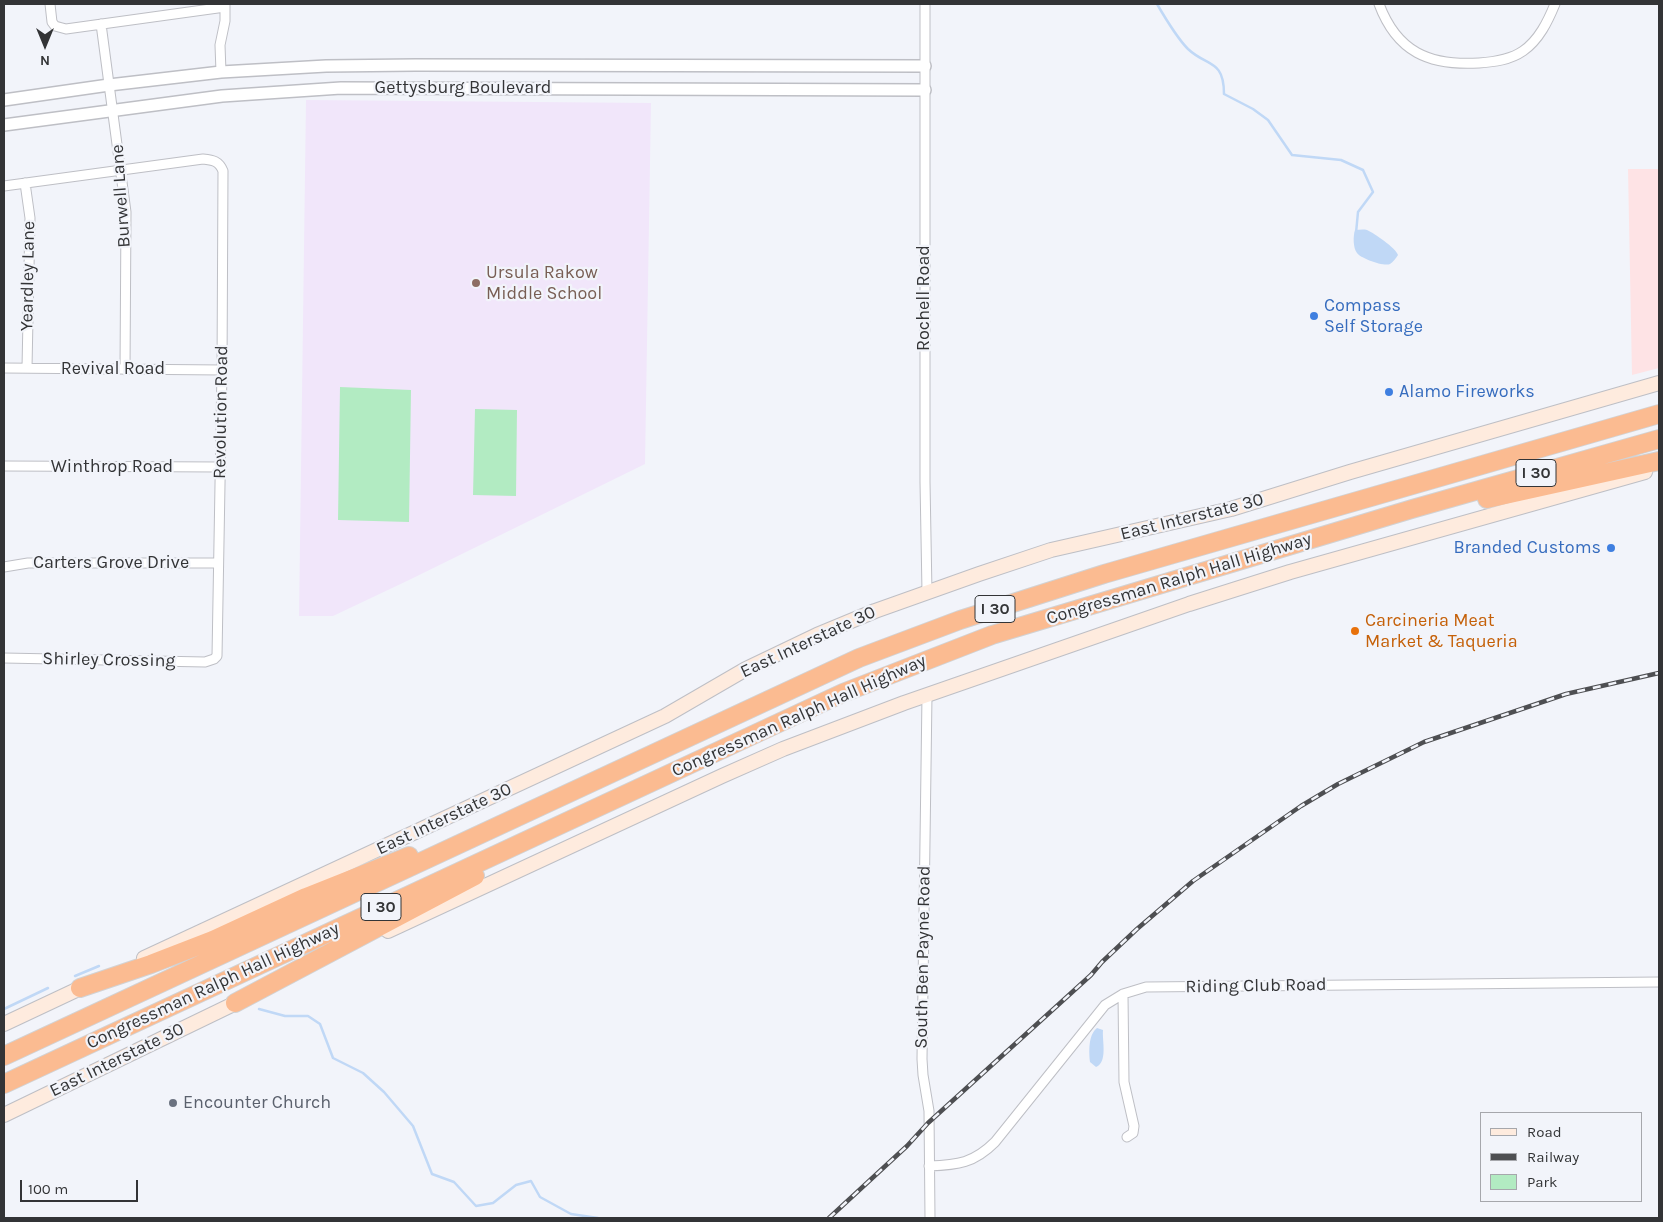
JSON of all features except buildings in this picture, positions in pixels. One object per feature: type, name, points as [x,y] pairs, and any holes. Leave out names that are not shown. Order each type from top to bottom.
[{"type":"highway","points":[[1511,458],[1659,404]]},
{"type":"highway","name":"Congressman Ralph Hall Highway","points":[[4,1056],[858,658],[960,620],[1168,555],[1659,414]]},
{"type":"highway","name":"Congressman Ralph Hall Highway","points":[[4,1084],[843,693],[992,635],[1412,508],[1659,438]]},
{"type":"highway","points":[[1412,508],[1440,509],[1659,461]]},
{"type":"highway","points":[[235,1003],[506,860],[759,732]]},
{"type":"highway","points":[[80,988],[214,940],[306,897],[405,857],[502,823]]},
{"type":"main road","name":"East Interstate 30","points":[[4,1024],[665,716],[746,669],[856,619],[927,592],[1051,550],[1231,509],[1350,472],[1659,383]]},
{"type":"main road","name":"East Interstate 30","points":[[4,1115],[235,1003],[783,749],[927,695],[1189,604],[1290,572],[1659,468]]},
{"type":"street","points":[[50,4],[52,22],[55,26],[66,29],[225,5],[225,21],[220,45],[220,72]]},
{"type":"street","name":"Rochell Road","points":[[924,4],[927,592]]},
{"type":"street","points":[[1379,4],[1385,20],[1395,34],[1409,48],[1427,58],[1444,63],[1466,64],[1507,59],[1524,50],[1546,25],[1555,4]]},
{"type":"street","name":"Burwell Lane","points":[[101,24],[122,170],[126,212],[124,370]]},
{"type":"street","name":"Gettysburg Boulevard","points":[[4,100],[220,72],[326,66],[924,66]]},
{"type":"street","name":"Gettysburg Boulevard","points":[[4,124],[222,96],[341,88],[924,90]]},
{"type":"street","name":"Revolution Road","points":[[122,170],[204,159],[215,160],[221,165],[223,178],[221,467],[218,651],[214,659]]},
{"type":"street","points":[[4,186],[122,170]]},
{"type":"street","name":"Yeardley Lane","points":[[25,183],[30,218],[27,368]]},
{"type":"street","name":"Revival Road","points":[[4,368],[222,370]]},
{"type":"street","name":"Winthrop Road","points":[[4,466],[221,467]]},
{"type":"street","name":"Carters Grove Drive","points":[[4,567],[28,563],[218,563]]},
{"type":"street","name":"Shirley Crossing","points":[[4,658],[205,662],[214,659]]},
{"type":"street","name":"South Ben Payne Road","points":[[927,695],[922,1059],[929,1111],[930,1218]]},
{"type":"street","name":"Riding Club Road","points":[[929,1166],[964,1163],[983,1153],[1001,1134],[1105,1006],[1123,994],[1146,987],[1659,982]]},
{"type":"street","points":[[1123,994],[1124,1082],[1134,1126],[1132,1133],[1127,1137]]},
{"type":"shaded area","name":"Ursula Rakow Middle School","points":[[306,100],[651,103],[645,464],[333,616],[299,616]]},
{"type":"shaded area","points":[[1628,169],[1659,169],[1659,368],[1632,375]]},
{"type":"green space","points":[[340,387],[411,390],[409,522],[338,520]]},
{"type":"green space","points":[[475,409],[517,410],[516,496],[473,495]]},
{"type":"water","points":[[1355,230],[1366,230],[1379,237],[1398,255],[1387,265],[1372,262],[1359,255],[1355,248]]},
{"type":"water","points":[[1097,1028],[1103,1030],[1104,1051],[1102,1061],[1096,1067],[1090,1062],[1089,1049],[1092,1035]]},
{"type":"waterway","points":[[1157,4],[1188,49],[1218,69],[1223,83],[1224,94],[1253,109],[1268,120],[1292,155],[1341,160],[1363,170],[1373,192],[1358,212],[1356,233]]},
{"type":"waterway","points":[[75,976],[99,966]]},
{"type":"waterway","points":[[4,1009],[48,988]]},
{"type":"waterway","points":[[259,1009],[285,1016],[308,1016],[320,1024],[333,1058],[363,1073],[384,1092],[413,1126],[432,1174],[454,1182],[476,1206],[493,1203],[516,1185],[531,1181],[540,1197],[571,1214],[598,1218]]},
{"type":"railway","points":[[829,1218],[907,1146],[928,1123],[1091,975],[1137,929],[1193,881],[1301,806],[1338,784],[1424,742],[1566,694],[1659,673]]},
{"type":"place","name":"Ursula Rakow Middle School","points":[[476,283]]},
{"type":"place","name":"Compass Self Storage","points":[[1314,316]]},
{"type":"place","name":"Alamo Fireworks","points":[[1389,392]]},
{"type":"place","name":"Branded Customs","points":[[1611,548]]},
{"type":"place","name":"Carcineria Meat Market & Taqueria","points":[[1355,631]]},
{"type":"place","name":"Encounter Church","points":[[173,1103]]}]
